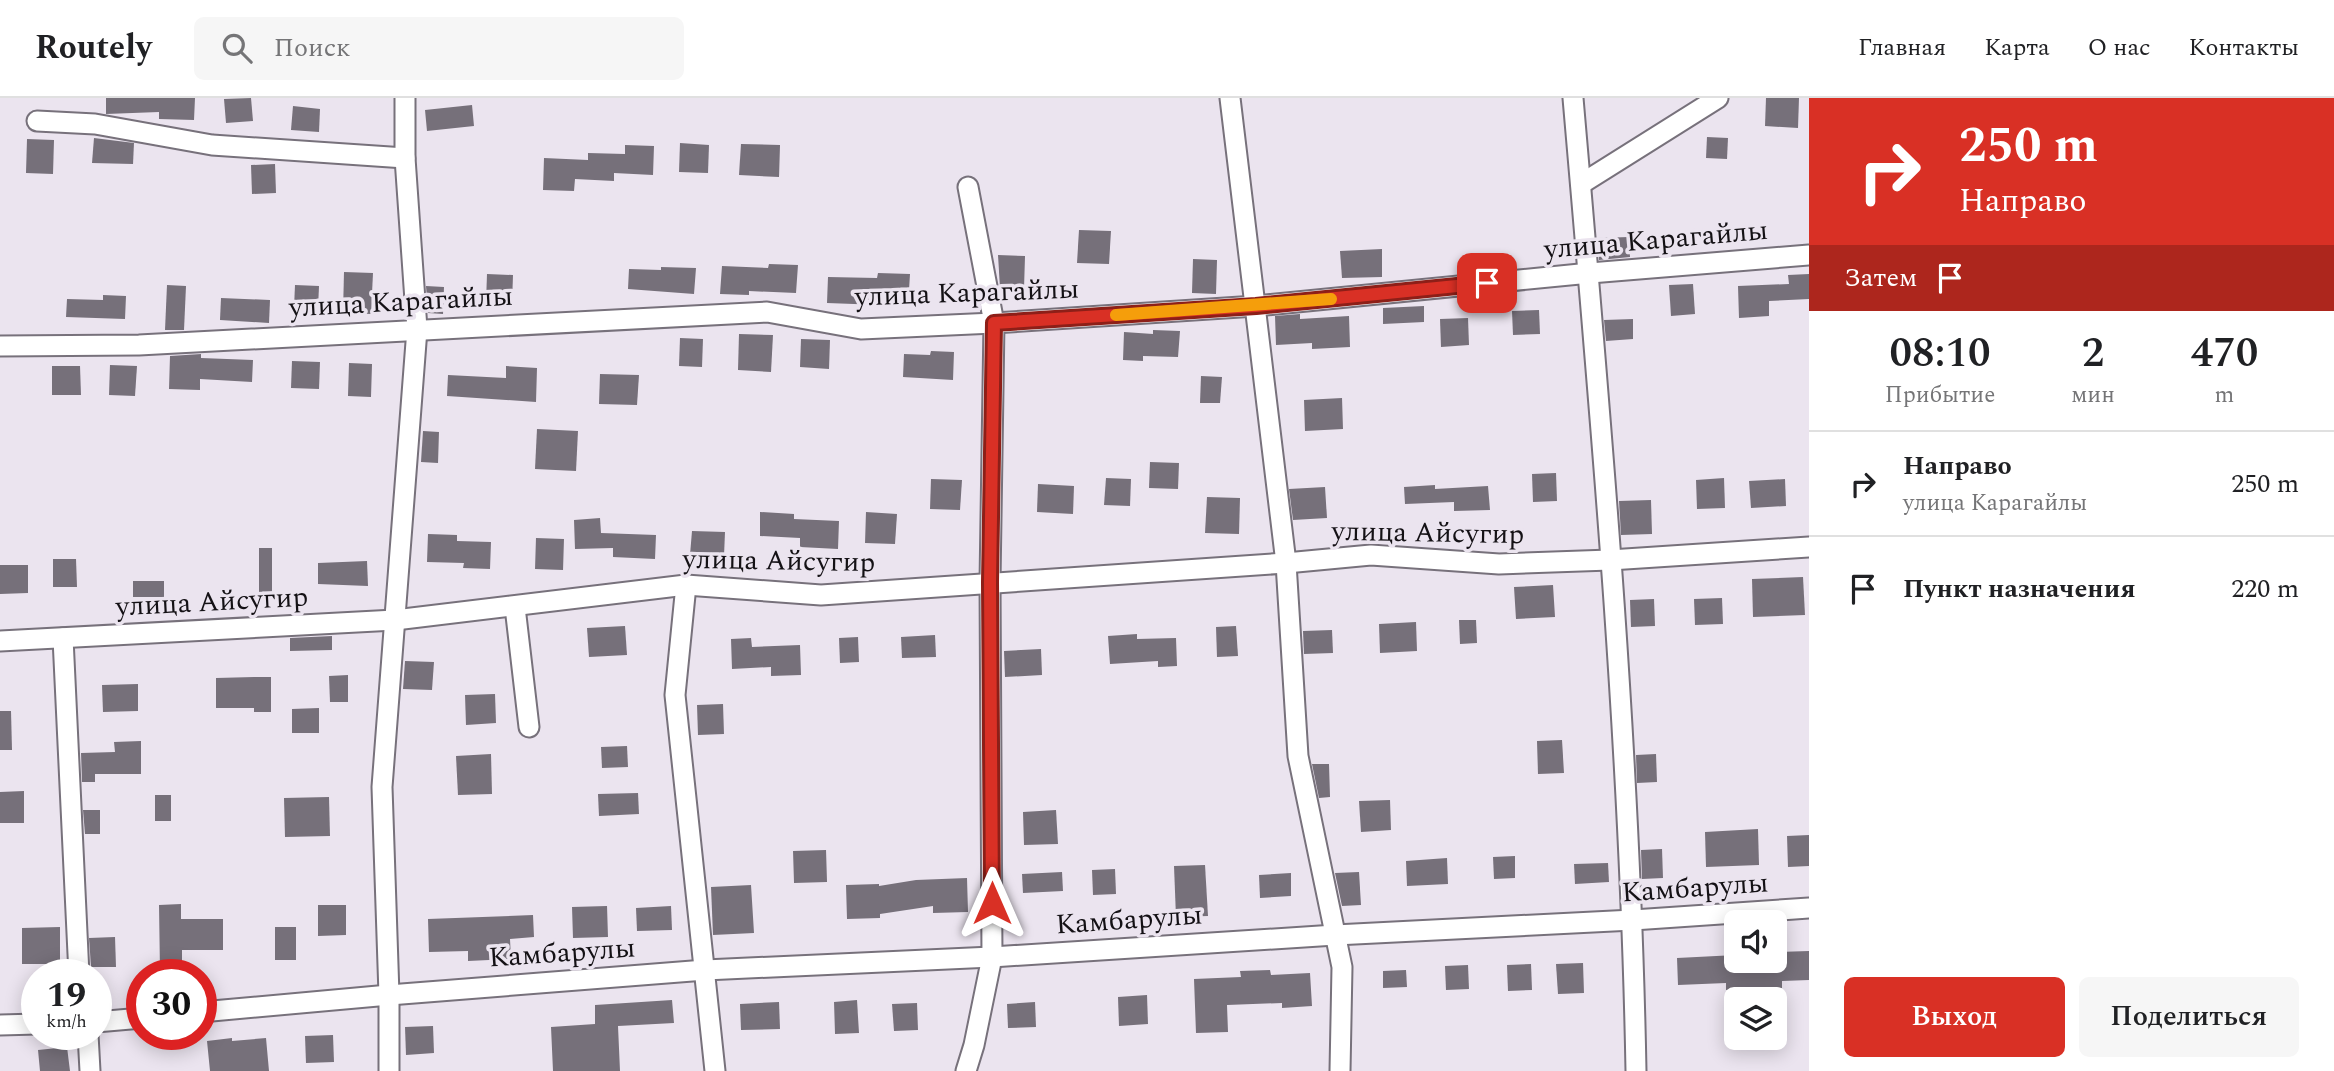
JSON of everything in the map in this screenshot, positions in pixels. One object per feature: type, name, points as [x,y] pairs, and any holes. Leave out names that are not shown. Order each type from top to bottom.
[{"type":"street","points":[[389,1071],[382,787],[417,329],[405,158],[405,98]]},
{"type":"street","points":[[1230,98],[1286,563],[1298,756],[1342,967],[1340,1071]]},
{"type":"street","points":[[1573,98],[1590,273],[1610,560],[1633,920],[1636,1071]]},
{"type":"street","points":[[1581,184],[1718,98]]},
{"type":"street","points":[[37,121],[95,124],[212,145],[405,158]]},
{"type":"street","points":[[966,1071],[992,957],[990,582],[994,323],[968,187]]},
{"type":"street","name":"улица Карагайлы","points":[[0,346],[139,345],[767,312],[861,329],[994,323],[1256,306],[1590,273],[1809,256]]},
{"type":"street","name":"улица Айсугир","points":[[0,642],[396,621],[686,585],[821,595],[1371,555],[1499,565],[1809,547]]},
{"type":"street","points":[[686,585],[676,695],[715,1071]]},
{"type":"street","points":[[515,607],[529,727]]},
{"type":"street","points":[[62,638],[78,959]]},
{"type":"street","name":"Камбарулы","points":[[217,1011],[705,970],[992,957],[1335,934],[1633,920],[1809,908]]},
{"type":"street","points":[[0,1025],[21,1024]]},
{"type":"street","points":[[89,1050],[90,1071]]},
{"type":"building","points":[[106,98],[195,98],[194,120],[159,119],[159,112],[106,114]]},
{"type":"building","points":[[251,98],[253,121],[226,123],[224,99]]},
{"type":"building","points":[[1766,98],[1799,98],[1798,128],[1765,126]]},
{"type":"building","points":[[472,105],[474,126],[427,131],[425,110]]},
{"type":"building","points":[[293,106],[320,109],[319,132],[291,130]]},
{"type":"building","points":[[1707,137],[1728,138],[1727,159],[1706,158]]},
{"type":"building","points":[[94,138],[134,143],[133,164],[92,163]]},
{"type":"building","points":[[27,139],[54,140],[53,174],[26,173]]},
{"type":"building","points":[[680,143],[709,145],[708,173],[679,172]]},
{"type":"building","points":[[741,144],[780,145],[779,177],[739,175]]},
{"type":"building","points":[[625,145],[654,146],[653,175],[614,173],[614,181],[575,179],[574,191],[543,190],[544,158],[588,160],[588,153],[625,154]]},
{"type":"building","points":[[275,164],[276,193],[252,194],[251,165]]},
{"type":"building","points":[[1079,230],[1111,231],[1109,264],[1077,263]]},
{"type":"building","points":[[1629,237],[1630,257],[1599,260],[1598,238]]},
{"type":"building","points":[[1382,249],[1382,277],[1342,278],[1340,251]]},
{"type":"building","points":[[998,255],[1025,256],[1024,289],[1000,288]]},
{"type":"building","points":[[1193,259],[1217,260],[1216,294],[1192,293]]},
{"type":"building","points":[[769,264],[798,265],[796,293],[749,291],[749,295],[720,294],[722,266],[768,268]]},
{"type":"building","points":[[661,267],[696,268],[694,294],[628,289],[629,269],[661,270]]},
{"type":"building","points":[[344,272],[373,273],[371,314],[343,313]]},
{"type":"building","points":[[878,273],[910,274],[908,306],[827,303],[828,277],[877,278]]},
{"type":"building","points":[[487,274],[513,275],[512,304],[486,303]]},
{"type":"building","points":[[1809,274],[1809,299],[1769,301],[1769,316],[1739,318],[1738,286],[1789,284],[1788,275]]},
{"type":"building","points":[[1693,284],[1695,314],[1671,316],[1669,285]]},
{"type":"building","points":[[167,285],[186,286],[184,330],[165,330]]},
{"type":"building","points":[[295,285],[319,286],[318,309],[294,308]]},
{"type":"building","points":[[426,286],[444,287],[443,314],[428,313]]},
{"type":"building","points":[[103,295],[126,296],[125,319],[66,317],[67,299],[103,300]]},
{"type":"building","points":[[221,298],[270,300],[269,323],[220,320]]},
{"type":"building","points":[[1424,306],[1424,322],[1383,324],[1383,308]]},
{"type":"building","points":[[1539,310],[1540,334],[1513,335],[1512,311]]},
{"type":"building","points":[[1300,314],[1300,319],[1349,316],[1350,347],[1312,349],[1312,343],[1276,345],[1275,316]]},
{"type":"building","points":[[1468,318],[1469,345],[1441,347],[1440,319]]},
{"type":"building","points":[[1633,319],[1633,339],[1606,341],[1604,320]]},
{"type":"building","points":[[1153,330],[1180,331],[1178,357],[1143,356],[1143,361],[1123,360],[1124,332],[1153,334]]},
{"type":"building","points":[[739,334],[773,335],[771,372],[738,370]]},
{"type":"building","points":[[680,338],[703,339],[702,367],[679,366]]},
{"type":"building","points":[[801,339],[830,340],[829,369],[800,367]]},
{"type":"building","points":[[931,351],[954,352],[953,380],[903,377],[904,354],[930,355]]},
{"type":"building","points":[[201,354],[201,358],[253,360],[252,382],[200,379],[200,390],[169,389],[170,356]]},
{"type":"building","points":[[292,361],[320,362],[319,389],[291,388]]},
{"type":"building","points":[[349,363],[372,364],[371,397],[348,396]]},
{"type":"building","points":[[110,365],[137,366],[135,396],[109,395]]},
{"type":"building","points":[[52,366],[80,366],[81,395],[52,395]]},
{"type":"building","points":[[506,366],[537,368],[536,402],[447,396],[448,375],[506,378]]},
{"type":"building","points":[[600,374],[639,375],[637,405],[599,404]]},
{"type":"building","points":[[1201,376],[1222,377],[1220,403],[1200,403]]},
{"type":"building","points":[[1342,398],[1343,429],[1305,431],[1304,400]]},
{"type":"building","points":[[537,429],[578,431],[576,471],[535,469]]},
{"type":"building","points":[[423,431],[439,432],[438,463],[421,462]]},
{"type":"building","points":[[1150,462],[1179,463],[1178,489],[1149,488]]},
{"type":"building","points":[[1556,473],[1557,501],[1533,502],[1532,474]]},
{"type":"building","points":[[1106,478],[1131,479],[1130,506],[1104,505]]},
{"type":"building","points":[[1724,478],[1725,508],[1697,509],[1696,480]]},
{"type":"building","points":[[931,479],[962,480],[960,510],[930,509]]},
{"type":"building","points":[[1785,479],[1786,506],[1751,508],[1749,481]]},
{"type":"building","points":[[1038,484],[1074,486],[1073,514],[1037,512]]},
{"type":"building","points":[[1435,485],[1435,489],[1488,486],[1490,510],[1454,511],[1454,502],[1405,504],[1404,487]]},
{"type":"building","points":[[1325,487],[1327,518],[1293,520],[1289,489]]},
{"type":"building","points":[[1207,497],[1240,498],[1239,534],[1205,533]]},
{"type":"building","points":[[1651,500],[1652,534],[1621,535],[1619,501]]},
{"type":"building","points":[[760,512],[794,514],[794,519],[839,521],[838,549],[800,547],[800,538],[760,536]]},
{"type":"building","points":[[866,512],[897,514],[895,544],[865,543]]},
{"type":"building","points":[[600,518],[601,533],[656,535],[655,559],[613,557],[613,548],[575,549],[574,520]]},
{"type":"building","points":[[692,531],[725,532],[724,556],[690,555]]},
{"type":"building","points":[[428,534],[457,535],[457,541],[491,542],[490,569],[463,568],[464,563],[427,562]]},
{"type":"building","points":[[536,538],[564,539],[563,570],[535,569]]},
{"type":"building","points":[[259,548],[272,548],[272,595],[259,595]]},
{"type":"building","points":[[53,559],[76,559],[77,587],[53,587]]},
{"type":"building","points":[[367,561],[368,586],[318,584],[318,563]]},
{"type":"building","points":[[0,565],[28,565],[28,593],[0,594]]},
{"type":"building","points":[[1803,577],[1805,615],[1753,617],[1752,579]]},
{"type":"building","points":[[133,581],[164,581],[164,597],[133,597]]},
{"type":"building","points":[[1553,585],[1555,617],[1516,619],[1514,587]]},
{"type":"building","points":[[1722,598],[1723,624],[1695,625],[1694,599]]},
{"type":"building","points":[[1654,599],[1655,626],[1631,627],[1630,600]]},
{"type":"building","points":[[1459,620],[1476,620],[1477,643],[1460,644]]},
{"type":"building","points":[[1416,622],[1417,651],[1380,653],[1379,624]]},
{"type":"building","points":[[625,626],[627,655],[589,657],[587,628]]},
{"type":"building","points":[[1236,626],[1238,656],[1217,657],[1216,627]]},
{"type":"building","points":[[1332,630],[1333,653],[1304,654],[1303,631]]},
{"type":"building","points":[[1137,634],[1137,639],[1176,638],[1177,666],[1158,667],[1158,661],[1110,664],[1108,636]]},
{"type":"building","points":[[935,635],[936,657],[902,658],[901,637]]},
{"type":"building","points":[[332,636],[332,650],[290,651],[290,638]]},
{"type":"building","points":[[858,637],[859,662],[840,663],[839,638]]},
{"type":"building","points":[[751,638],[752,647],[800,645],[801,675],[771,676],[771,667],[732,669],[731,639]]},
{"type":"building","points":[[1041,649],[1042,675],[1005,677],[1004,651]]},
{"type":"building","points":[[405,661],[434,662],[432,690],[403,689]]},
{"type":"building","points":[[348,675],[348,702],[330,702],[329,676]]},
{"type":"building","points":[[271,677],[271,712],[254,712],[254,708],[216,708],[216,678]]},
{"type":"building","points":[[138,684],[138,711],[103,712],[102,685]]},
{"type":"building","points":[[495,694],[496,723],[466,725],[465,695]]},
{"type":"building","points":[[723,704],[724,734],[698,735],[697,705]]},
{"type":"building","points":[[319,708],[319,733],[292,733],[292,709]]},
{"type":"building","points":[[0,711],[11,711],[12,750],[0,750]]},
{"type":"building","points":[[1562,740],[1564,773],[1538,774],[1537,741]]},
{"type":"building","points":[[141,741],[141,774],[95,774],[95,782],[82,782],[81,753],[115,752],[114,742]]},
{"type":"building","points":[[627,746],[628,767],[602,768],[601,747]]},
{"type":"building","points":[[491,754],[492,794],[458,795],[456,756]]},
{"type":"building","points":[[1656,754],[1657,782],[1637,783],[1636,755]]},
{"type":"building","points":[[1312,764],[1329,764],[1330,797],[1319,798]]},
{"type":"building","points":[[24,791],[24,823],[0,823],[0,792]]},
{"type":"building","points":[[638,793],[639,814],[599,816],[598,794]]},
{"type":"building","points":[[155,795],[171,795],[171,821],[155,821]]},
{"type":"building","points":[[329,797],[330,836],[285,837],[284,798]]},
{"type":"building","points":[[1390,800],[1391,830],[1361,832],[1359,801]]},
{"type":"building","points":[[83,810],[100,810],[100,834],[85,834]]},
{"type":"building","points":[[1056,810],[1058,844],[1024,845],[1023,812]]},
{"type":"building","points":[[1758,829],[1759,865],[1706,867],[1705,832]]},
{"type":"building","points":[[1809,835],[1809,866],[1788,867],[1787,836]]},
{"type":"building","points":[[1662,849],[1663,878],[1642,879],[1641,850]]},
{"type":"building","points":[[826,850],[827,882],[794,883],[793,851]]},
{"type":"building","points":[[1515,856],[1515,878],[1494,879],[1493,857]]},
{"type":"building","points":[[1447,858],[1448,884],[1407,886],[1406,861]]},
{"type":"building","points":[[1608,863],[1609,882],[1575,884],[1574,864]]},
{"type":"building","points":[[1205,865],[1208,916],[1176,917],[1174,866]]},
{"type":"building","points":[[1115,869],[1116,894],[1093,895],[1092,870]]},
{"type":"building","points":[[1062,872],[1063,891],[1023,893],[1022,874]]},
{"type":"building","points":[[1359,872],[1361,905],[1342,906],[1335,873]]},
{"type":"building","points":[[1291,873],[1291,896],[1260,898],[1259,875]]},
{"type":"building","points":[[967,878],[968,912],[933,913],[933,906],[880,914],[880,918],[847,919],[846,885],[879,886],[916,880]]},
{"type":"building","points":[[751,885],[754,933],[713,935],[711,887]]},
{"type":"building","points":[[181,904],[181,919],[223,919],[223,950],[182,950],[182,959],[160,959],[159,905]]},
{"type":"building","points":[[318,905],[346,905],[346,935],[318,936]]},
{"type":"building","points":[[607,906],[608,937],[573,938],[572,907]]},
{"type":"building","points":[[671,906],[672,930],[637,931],[636,908]]},
{"type":"building","points":[[533,915],[534,937],[510,939],[511,959],[468,961],[468,951],[429,952],[428,919]]},
{"type":"building","points":[[60,927],[60,959],[22,959],[22,928]]},
{"type":"building","points":[[275,927],[296,927],[296,960],[275,960]]},
{"type":"building","points":[[115,937],[116,967],[112,967],[112,959],[90,959],[89,938]]},
{"type":"building","points":[[1809,951],[1809,980],[1782,981],[1782,987],[1726,987],[1726,983],[1678,985],[1677,958],[1724,956],[1724,973],[1787,973],[1787,952]]},
{"type":"building","points":[[1583,963],[1584,993],[1558,994],[1556,964]]},
{"type":"building","points":[[1531,964],[1532,990],[1508,991],[1507,965]]},
{"type":"building","points":[[1468,965],[1469,989],[1446,990],[1445,966]]},
{"type":"building","points":[[1270,970],[1271,975],[1310,973],[1312,1006],[1282,1008],[1282,1003],[1227,1005],[1228,1032],[1196,1033],[1194,979],[1241,977],[1240,971]]},
{"type":"building","points":[[1406,970],[1407,987],[1383,988],[1383,971]]},
{"type":"building","points":[[1147,995],[1148,1024],[1119,1026],[1118,997]]},
{"type":"building","points":[[672,1000],[674,1023],[618,1026],[620,1071],[553,1071],[551,1027],[595,1024],[595,1005]]},
{"type":"building","points":[[857,1000],[859,1033],[835,1034],[834,1002]]},
{"type":"building","points":[[779,1002],[780,1029],[741,1030],[740,1004]]},
{"type":"building","points":[[1035,1002],[1036,1027],[1008,1028],[1007,1004]]},
{"type":"building","points":[[917,1003],[918,1030],[894,1031],[892,1004]]},
{"type":"building","points":[[433,1026],[434,1053],[406,1055],[405,1027]]},
{"type":"building","points":[[333,1035],[334,1062],[306,1063],[305,1036]]},
{"type":"building","points":[[266,1038],[269,1071],[210,1071],[208,1050],[217,1050],[217,1040]]},
{"type":"building","points":[[38,1050],[67,1050],[70,1071],[40,1071]]},
{"type":"slow traffic","points":[[1116,315],[1331,299]]},
{"type":"route","points":[[992,903],[990,582],[994,323],[1256,306],[1487,283]]}]
